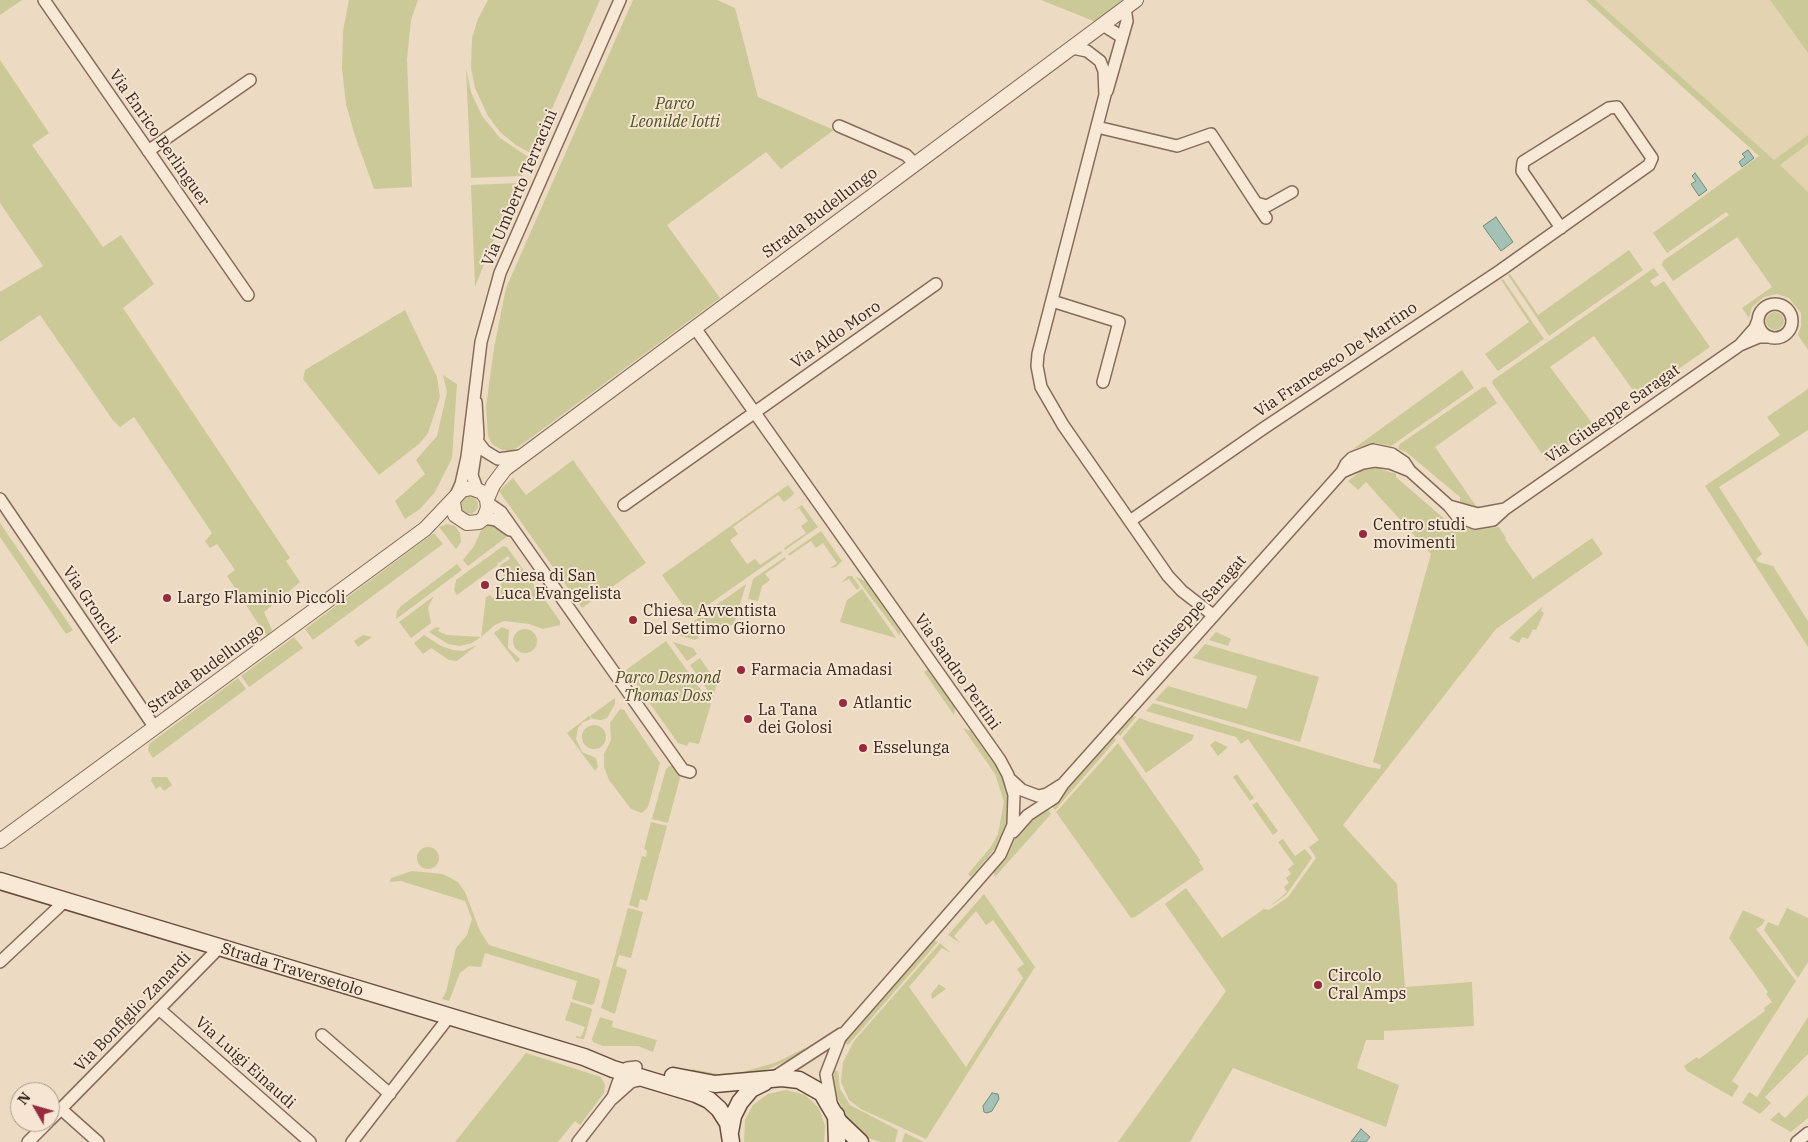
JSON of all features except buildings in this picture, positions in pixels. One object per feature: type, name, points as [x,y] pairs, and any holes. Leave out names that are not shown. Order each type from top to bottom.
[{"type":"main road","name":"Strada Traversetolo","points":[[0,881],[64,902],[584,1057],[630,1075],[715,1084],[791,1078],[808,1083],[822,1093],[844,1128],[860,1142]]},
{"type":"main road","name":"Strada Traversetolo","points":[[584,1057],[630,1075],[688,1091],[709,1100],[723,1115],[730,1139]]},
{"type":"main road","name":"Strada Traversetolo","points":[[730,1139],[733,1116],[740,1102],[751,1090],[769,1080]]},
{"type":"main road","points":[[834,1111],[837,1142]]},
{"type":"street","name":"Via Enrico Berlinguer","points":[[44,0],[248,295]]},
{"type":"street","name":"Via Umberto Terracini","points":[[454,499],[461,484],[467,458],[470,420],[475,396],[481,342],[500,273],[620,0]]},
{"type":"street","points":[[1131,4],[1111,82],[1105,95],[1038,354],[1037,366],[1041,387],[1062,425],[1176,585],[1213,615]]},
{"type":"street","name":"Strada Budellungo","points":[[482,495],[505,469],[1131,4]]},
{"type":"street","points":[[1103,24],[1122,37]]},
{"type":"street","points":[[1091,34],[1095,56],[1104,71],[1105,95]]},
{"type":"street","points":[[1072,48],[1095,56]]},
{"type":"street","points":[[148,150],[250,80]]},
{"type":"street","name":"Via Francesco De Martino","points":[[1130,521],[1561,228],[1649,165],[1652,158],[1618,107],[1609,108],[1523,162],[1522,171],[1561,228]]},
{"type":"street","points":[[839,126],[906,155],[915,164]]},
{"type":"street","points":[[1097,127],[1176,146],[1211,134],[1266,218]]},
{"type":"street","points":[[1256,203],[1267,206],[1292,192]]},
{"type":"street","name":"Via Aldo Moro","points":[[624,505],[936,284]]},
{"type":"street","points":[[1052,301],[1119,322],[1103,382]]},
{"type":"street","name":"Via Giuseppe Saragat","points":[[1008,840],[1021,822],[1032,812],[1054,798],[1063,784],[1342,472],[1352,458],[1373,450],[1392,454],[1403,461],[1410,471],[1460,518],[1475,523],[1493,520],[1505,509],[1740,345],[1759,337],[1776,337],[1787,333],[1792,322],[1789,312],[1781,305],[1771,304],[1762,310],[1755,328],[1740,345]]},
{"type":"street","points":[[1758,320],[1761,330],[1770,337]]},
{"type":"street","name":"Via Sandro Pertini","points":[[695,328],[1008,775],[1016,806],[1008,840],[996,859],[844,1031],[832,1054],[826,1074],[834,1111]]},
{"type":"street","name":"Via Umberto Terracini","points":[[475,396],[479,420],[478,442],[472,470],[472,480],[482,495]]},
{"type":"street","name":"Strada Budellungo","points":[[478,442],[484,450],[498,459],[524,455]]},
{"type":"street","name":"Strada Budellungo","points":[[0,841],[432,524],[454,499],[466,489],[482,495],[488,508],[484,518],[471,524],[458,519],[432,524]]},
{"type":"street","points":[[482,495],[501,512],[683,770],[690,772]]},
{"type":"street","name":"Via Gronchi","points":[[0,499],[156,728]]},
{"type":"street","points":[[454,499],[453,511],[458,519]]},
{"type":"street","points":[[484,518],[496,520],[515,534]]},
{"type":"street","points":[[1008,775],[1018,787],[1031,795]]},
{"type":"street","name":"Via Giuseppe Saragat","points":[[1016,806],[1022,796],[1044,796],[1063,784]]},
{"type":"street","points":[[1016,806],[1017,811],[1022,814],[1032,812]]},
{"type":"street","points":[[0,962],[64,902]]},
{"type":"street","name":"Via Bonfiglio Zanardi","points":[[61,1109],[218,948]]},
{"type":"street","name":"Via Luigi Einaudi","points":[[159,1009],[310,1142]]},
{"type":"street","points":[[352,1142],[449,1017]]},
{"type":"street","name":"Via Sandro Pertini","points":[[769,1080],[844,1031]]},
{"type":"street","points":[[322,1035],[390,1094]]},
{"type":"street","points":[[578,1142],[630,1075]]},
{"type":"street","points":[[61,1109],[98,1142]]},
{"type":"street","name":"Via Bonfiglio Zanardi","points":[[28,1142],[38,1132]]},
{"type":"street","points":[[1796,1142],[1808,1133]]},
{"type":"shaded area","points":[[1595,0],[1770,0],[1808,53],[1808,135],[1774,160]]},
{"type":"shaded area","points":[[1808,144],[1808,192],[1779,165]]},
{"type":"shaded area","points":[[1748,150],[1754,158],[1742,167],[1739,162],[1745,157],[1742,154]]},
{"type":"shaded area","points":[[1695,173],[1707,190],[1699,196],[1691,184],[1696,181],[1692,176]]},
{"type":"shaded area","points":[[1496,217],[1513,242],[1501,251],[1483,226]]},
{"type":"shaded area","points":[[992,1093],[998,1094],[999,1099],[992,1111],[984,1112],[983,1106]]},
{"type":"shaded area","points":[[1361,1129],[1370,1137],[1366,1142],[1351,1142]]},
{"type":"green space","points":[[0,0],[22,0],[0,15]]},
{"type":"green space","points":[[349,0],[418,0],[411,20],[407,59],[412,187],[374,189],[355,136],[346,104],[342,68],[343,31]]},
{"type":"green space","points":[[488,0],[600,0],[532,154],[516,145],[500,132],[488,116],[475,88],[471,68],[472,38],[478,19]]},
{"type":"green space","name":"Parco Leonilde Iotti","points":[[633,0],[717,0],[735,8],[758,97],[834,130],[781,169],[766,152],[667,225],[720,298],[528,440],[512,451],[502,450],[492,444],[488,436],[486,407],[494,348],[506,288]]},
{"type":"green space","points":[[1041,0],[1129,0],[1101,24]]},
{"type":"green space","points":[[1586,0],[1595,0],[1774,160],[1808,135],[1808,144],[1780,165],[1808,192],[1808,350],[1798,335],[1801,326],[1801,313],[1789,298],[1777,294],[1764,297],[1752,307],[1749,318],[1742,308],[1772,287],[1737,237],[1673,281],[1662,265],[1663,261],[1729,215],[1726,212],[1667,253],[1653,233],[1759,156]]},
{"type":"green space","points":[[1770,0],[1808,0],[1808,53]]},
{"type":"green space","points":[[0,60],[49,133],[32,145],[103,247],[121,235],[154,284],[123,308],[290,558],[286,561],[300,582],[264,612],[272,630],[267,637],[227,576],[235,570],[217,544],[210,548],[205,541],[212,533],[134,417],[120,427],[112,419],[40,315],[0,342],[0,292],[43,266],[0,203]]},
{"type":"green space","points":[[466,68],[471,92],[482,116],[500,138],[530,158],[522,176],[471,178]]},
{"type":"green space","points":[[519,183],[494,239],[475,287],[471,185]]},
{"type":"green space","points":[[1629,250],[1643,270],[1549,336],[1508,275],[1510,274],[1538,315]]},
{"type":"green space","points":[[1654,268],[1659,275],[1650,281],[1655,287],[1664,281],[1710,347],[1638,397],[1594,336],[1550,367],[1595,427],[1547,461],[1492,383],[1493,380]]},
{"type":"green space","points":[[1503,279],[1544,339],[1498,371],[1485,354],[1529,322],[1501,280]]},
{"type":"green space","points":[[405,310],[437,377],[440,397],[428,433],[419,444],[379,475],[303,379],[305,370]]},
{"type":"green space","points":[[1775,312],[1781,315],[1784,321],[1781,327],[1775,330],[1769,327],[1766,321],[1769,315]]},
{"type":"green space","points":[[1462,370],[1474,388],[1391,446],[1376,443],[1353,449]]},
{"type":"green space","points":[[443,375],[457,384],[452,458],[435,492],[420,509],[405,519],[395,501],[425,474],[416,460],[437,436],[447,392]]},
{"type":"green space","points":[[1483,387],[1486,387],[1497,403],[1435,447],[1476,506],[1460,502],[1460,497],[1406,452],[1398,449],[1400,444]]},
{"type":"green space","points":[[1808,389],[1808,430],[1719,487],[1762,554],[1756,559],[1758,562],[1773,566],[1808,621],[1808,647],[1705,486],[1780,435],[1767,417]]},
{"type":"green space","points":[[573,460],[646,563],[582,608],[499,491],[513,478],[526,495]]},
{"type":"green space","points":[[1377,468],[1396,474],[1396,477],[1448,522],[1475,530],[1499,527],[1505,539],[1533,579],[1592,538],[1603,554],[1496,629],[1343,825],[1397,884],[1405,987],[1472,982],[1474,1026],[1384,1031],[1384,1040],[1366,1040],[1357,1068],[1399,1085],[1386,1127],[1233,1068],[1190,1142],[1118,1142],[1226,991],[1165,904],[1186,888],[1222,938],[1264,909],[1269,910],[1288,897],[1316,858],[1309,847],[1319,840],[1248,739],[1241,744],[1236,737],[1146,711],[1153,703],[1380,769],[1381,765],[1373,762],[1431,554],[1366,482],[1358,490],[1348,481],[1361,471]]},
{"type":"green space","points":[[788,485],[794,493],[791,497],[784,502],[778,495],[733,527],[738,534],[730,540],[747,564],[755,559],[760,565],[781,551],[782,553],[691,617],[662,575]]},
{"type":"green space","points":[[469,496],[475,499],[478,505],[475,511],[469,514],[463,511],[460,505],[463,499]]},
{"type":"green space","points":[[802,505],[818,527],[785,550],[784,548],[806,533],[801,526],[808,521],[799,508],[791,512]]},
{"type":"green space","points":[[0,523],[73,630],[66,634],[0,537]]},
{"type":"green space","points":[[492,523],[509,535],[468,566],[463,560],[474,546],[483,526]]},
{"type":"green space","points":[[447,524],[455,526],[460,533],[461,542],[456,549],[439,527]]},
{"type":"green space","points":[[821,531],[842,561],[836,567],[830,568],[837,563],[823,543],[816,548],[811,541],[789,556],[788,554]]},
{"type":"green space","points":[[434,533],[443,544],[313,640],[305,629]]},
{"type":"green space","points":[[503,546],[507,547],[560,621],[560,625],[543,629],[529,624],[504,621],[495,625],[481,637],[486,597],[490,595],[493,598],[498,594],[496,590],[501,584],[503,575],[500,565],[510,559],[508,556],[499,563],[497,562],[498,565],[457,595],[454,590],[456,580]]},
{"type":"green space","points":[[785,557],[786,559],[765,574],[770,580],[762,586],[758,601],[748,599],[753,579]]},
{"type":"green space","points":[[457,564],[462,570],[396,619],[397,611],[401,606]]},
{"type":"green space","points":[[848,576],[852,576],[860,587],[857,590],[849,579],[841,583]]},
{"type":"green space","points":[[855,576],[866,582],[900,631],[900,636]]},
{"type":"green space","points":[[746,584],[734,624],[704,636],[694,621]]},
{"type":"green space","points":[[862,589],[896,638],[840,622],[847,600]]},
{"type":"green space","points":[[434,596],[428,607],[431,623],[411,638],[399,622]]},
{"type":"green space","points":[[1543,606],[1541,611],[1544,613],[1536,630],[1533,629],[1528,639],[1522,637],[1519,643],[1509,638]]},
{"type":"green space","points":[[689,624],[699,638],[695,640],[675,634]]},
{"type":"green space","points":[[436,627],[440,628],[438,631],[447,635],[481,637],[472,643],[460,646],[448,644],[429,632]]},
{"type":"green space","points":[[502,627],[509,630],[508,648],[520,659],[517,663],[494,633]]},
{"type":"green space","points":[[525,629],[534,632],[537,641],[534,650],[525,653],[516,650],[513,641],[516,632]]},
{"type":"green space","points":[[1216,632],[1231,639],[1228,646],[1209,640]]},
{"type":"green space","points":[[363,635],[372,637],[358,647],[354,641]]},
{"type":"green space","points":[[424,635],[441,646],[453,650],[463,651],[477,645],[457,661],[449,660],[431,648],[423,654],[414,643]]},
{"type":"green space","points":[[294,637],[303,648],[249,687],[241,676]]},
{"type":"green space","name":"Parco Desmond Thomas Doss","points":[[666,641],[711,704],[699,744],[689,742],[687,746],[678,743],[626,670]]},
{"type":"green space","points":[[673,642],[693,648],[697,654],[687,661]]},
{"type":"green space","points":[[1205,644],[1319,677],[1300,742],[1155,700],[1168,686],[1247,709],[1257,676],[1193,658]]},
{"type":"green space","points":[[700,658],[717,683],[713,698],[690,665]]},
{"type":"green space","points":[[928,669],[955,708],[954,715],[924,672]]},
{"type":"green space","points":[[238,678],[246,689],[153,758],[148,750],[149,744]]},
{"type":"green space","points":[[615,698],[615,704],[607,718],[601,720],[593,719],[590,716]]},
{"type":"green space","points":[[620,709],[624,710],[660,763],[648,807],[642,813],[631,809],[609,780],[604,767],[604,754],[611,740],[610,723]]},
{"type":"green space","points":[[589,716],[591,719],[583,722],[578,728],[576,739],[582,752],[596,758],[598,767],[595,771],[567,733]]},
{"type":"green space","points":[[1133,716],[1136,717],[1120,736],[1117,732]]},
{"type":"green space","points":[[1139,718],[1194,735],[1192,740],[1146,773],[1122,738]]},
{"type":"green space","points":[[594,725],[603,728],[606,737],[603,746],[594,749],[585,746],[582,737],[585,728]]},
{"type":"green space","points":[[963,728],[971,731],[997,768],[1005,785],[1008,804],[1008,818],[999,844],[971,877],[968,874],[990,848],[998,834],[1004,802],[995,774]]},
{"type":"green space","points":[[1113,736],[1116,740],[1055,810],[1051,805]]},
{"type":"green space","points":[[1215,741],[1228,747],[1218,756],[1210,745]]},
{"type":"green space","points":[[1118,743],[1200,860],[1199,862],[1204,869],[1131,918],[1056,812]]},
{"type":"green space","points":[[669,766],[674,766],[679,772],[680,778],[668,823],[652,819],[666,769]]},
{"type":"green space","points":[[1237,774],[1254,798],[1250,801],[1233,777]]},
{"type":"green space","points":[[152,777],[167,777],[172,785],[164,791],[160,786],[156,789],[151,781]]},
{"type":"green space","points":[[1257,802],[1278,831],[1273,835],[1252,805]]},
{"type":"green space","points":[[1047,808],[1051,814],[995,877],[993,872],[1008,854],[1017,835],[1031,818]]},
{"type":"green space","points":[[651,822],[667,826],[647,901],[640,899],[638,908],[629,905],[642,856],[646,857],[647,851],[644,849]]},
{"type":"green space","points":[[1283,839],[1295,856],[1305,849],[1312,858],[1286,895],[1269,907],[1287,892],[1284,887],[1289,883],[1286,878],[1291,874],[1288,869],[1294,864],[1278,842]]},
{"type":"green space","points":[[428,847],[438,854],[439,858],[432,868],[428,869],[418,862],[417,858],[424,848]]},
{"type":"green space","points":[[412,871],[443,874],[458,882],[465,892],[480,931],[489,945],[599,979],[600,982],[594,1004],[591,1005],[572,999],[577,981],[485,953],[481,967],[469,966],[460,973],[449,1001],[442,999],[446,992],[456,948],[467,935],[472,919],[465,901],[401,881],[390,882],[391,878]]},
{"type":"green space","points":[[984,894],[1035,967],[926,1139],[861,1109],[849,1100],[841,1082],[843,1062],[854,1041],[940,943],[951,953],[942,948],[909,987],[966,1067],[1023,978],[1017,969],[1024,964],[993,920],[986,925],[976,911],[954,936],[960,943],[948,935]]},
{"type":"green space","points":[[628,908],[643,912],[631,958],[619,955],[616,966],[627,970],[615,1014],[601,1008]]},
{"type":"green space","points":[[1787,908],[1808,918],[1808,962],[1798,978],[1764,930],[1768,922],[1778,926]]},
{"type":"green space","points":[[1743,910],[1765,920],[1756,929],[1796,981],[1732,1081],[1739,1086],[1732,1097],[1687,1071],[1684,1066],[1697,1057],[1699,1059],[1765,1011],[1764,1008],[1772,1002],[1766,994],[1768,992],[1729,938]]},
{"type":"green space","points":[[933,940],[938,942],[848,1045],[844,1042]]},
{"type":"green space","points":[[939,984],[946,989],[932,999],[931,994]]},
{"type":"green space","points":[[571,1002],[591,1008],[592,1010],[584,1039],[576,1038],[576,1036],[581,1037],[585,1027],[565,1020]]},
{"type":"green space","points":[[600,1017],[613,1021],[612,1027],[657,1040],[653,1052],[638,1046],[603,1046],[593,1042],[592,1039]]},
{"type":"green space","points":[[1808,1017],[1808,1054],[1765,1097],[1771,1103],[1760,1114],[1742,1103],[1749,1092],[1757,1097]]},
{"type":"green space","points":[[805,1048],[807,1052],[764,1071],[725,1080],[691,1073],[692,1069],[718,1074],[743,1072],[777,1062]]},
{"type":"green space","points":[[526,1053],[601,1077],[605,1085],[604,1093],[580,1125],[575,1121],[558,1142],[455,1142]]},
{"type":"green space","points":[[833,1070],[838,1071],[840,1089],[850,1105],[898,1130],[895,1142],[881,1142],[865,1137],[847,1119],[835,1092]]},
{"type":"green space","points":[[786,1090],[805,1095],[819,1108],[825,1126],[824,1142],[744,1142],[745,1120],[753,1105],[768,1094]]},
{"type":"green space","points":[[1808,1095],[1808,1118],[1791,1132],[1770,1120],[1779,1112],[1785,1118]]},
{"type":"green space","points":[[905,1133],[924,1142],[902,1142]]},
{"type":"place","name":"Centro studi movimenti","points":[[1363,534]]},
{"type":"place","name":"Chiesa di San Luca Evangelista","points":[[485,585]]},
{"type":"place","name":"Largo Flaminio Piccoli","points":[[167,598]]},
{"type":"place","name":"Chiesa Avventista Del Settimo Giorno","points":[[633,620]]},
{"type":"place","name":"Farmacia Amadasi","points":[[741,670]]},
{"type":"place","name":"Atlantic","points":[[843,703]]},
{"type":"place","name":"La Tana dei Golosi","points":[[748,719]]},
{"type":"place","name":"Esselunga","points":[[863,748]]},
{"type":"place","name":"Circolo Cral Amps","points":[[1318,985]]}]
